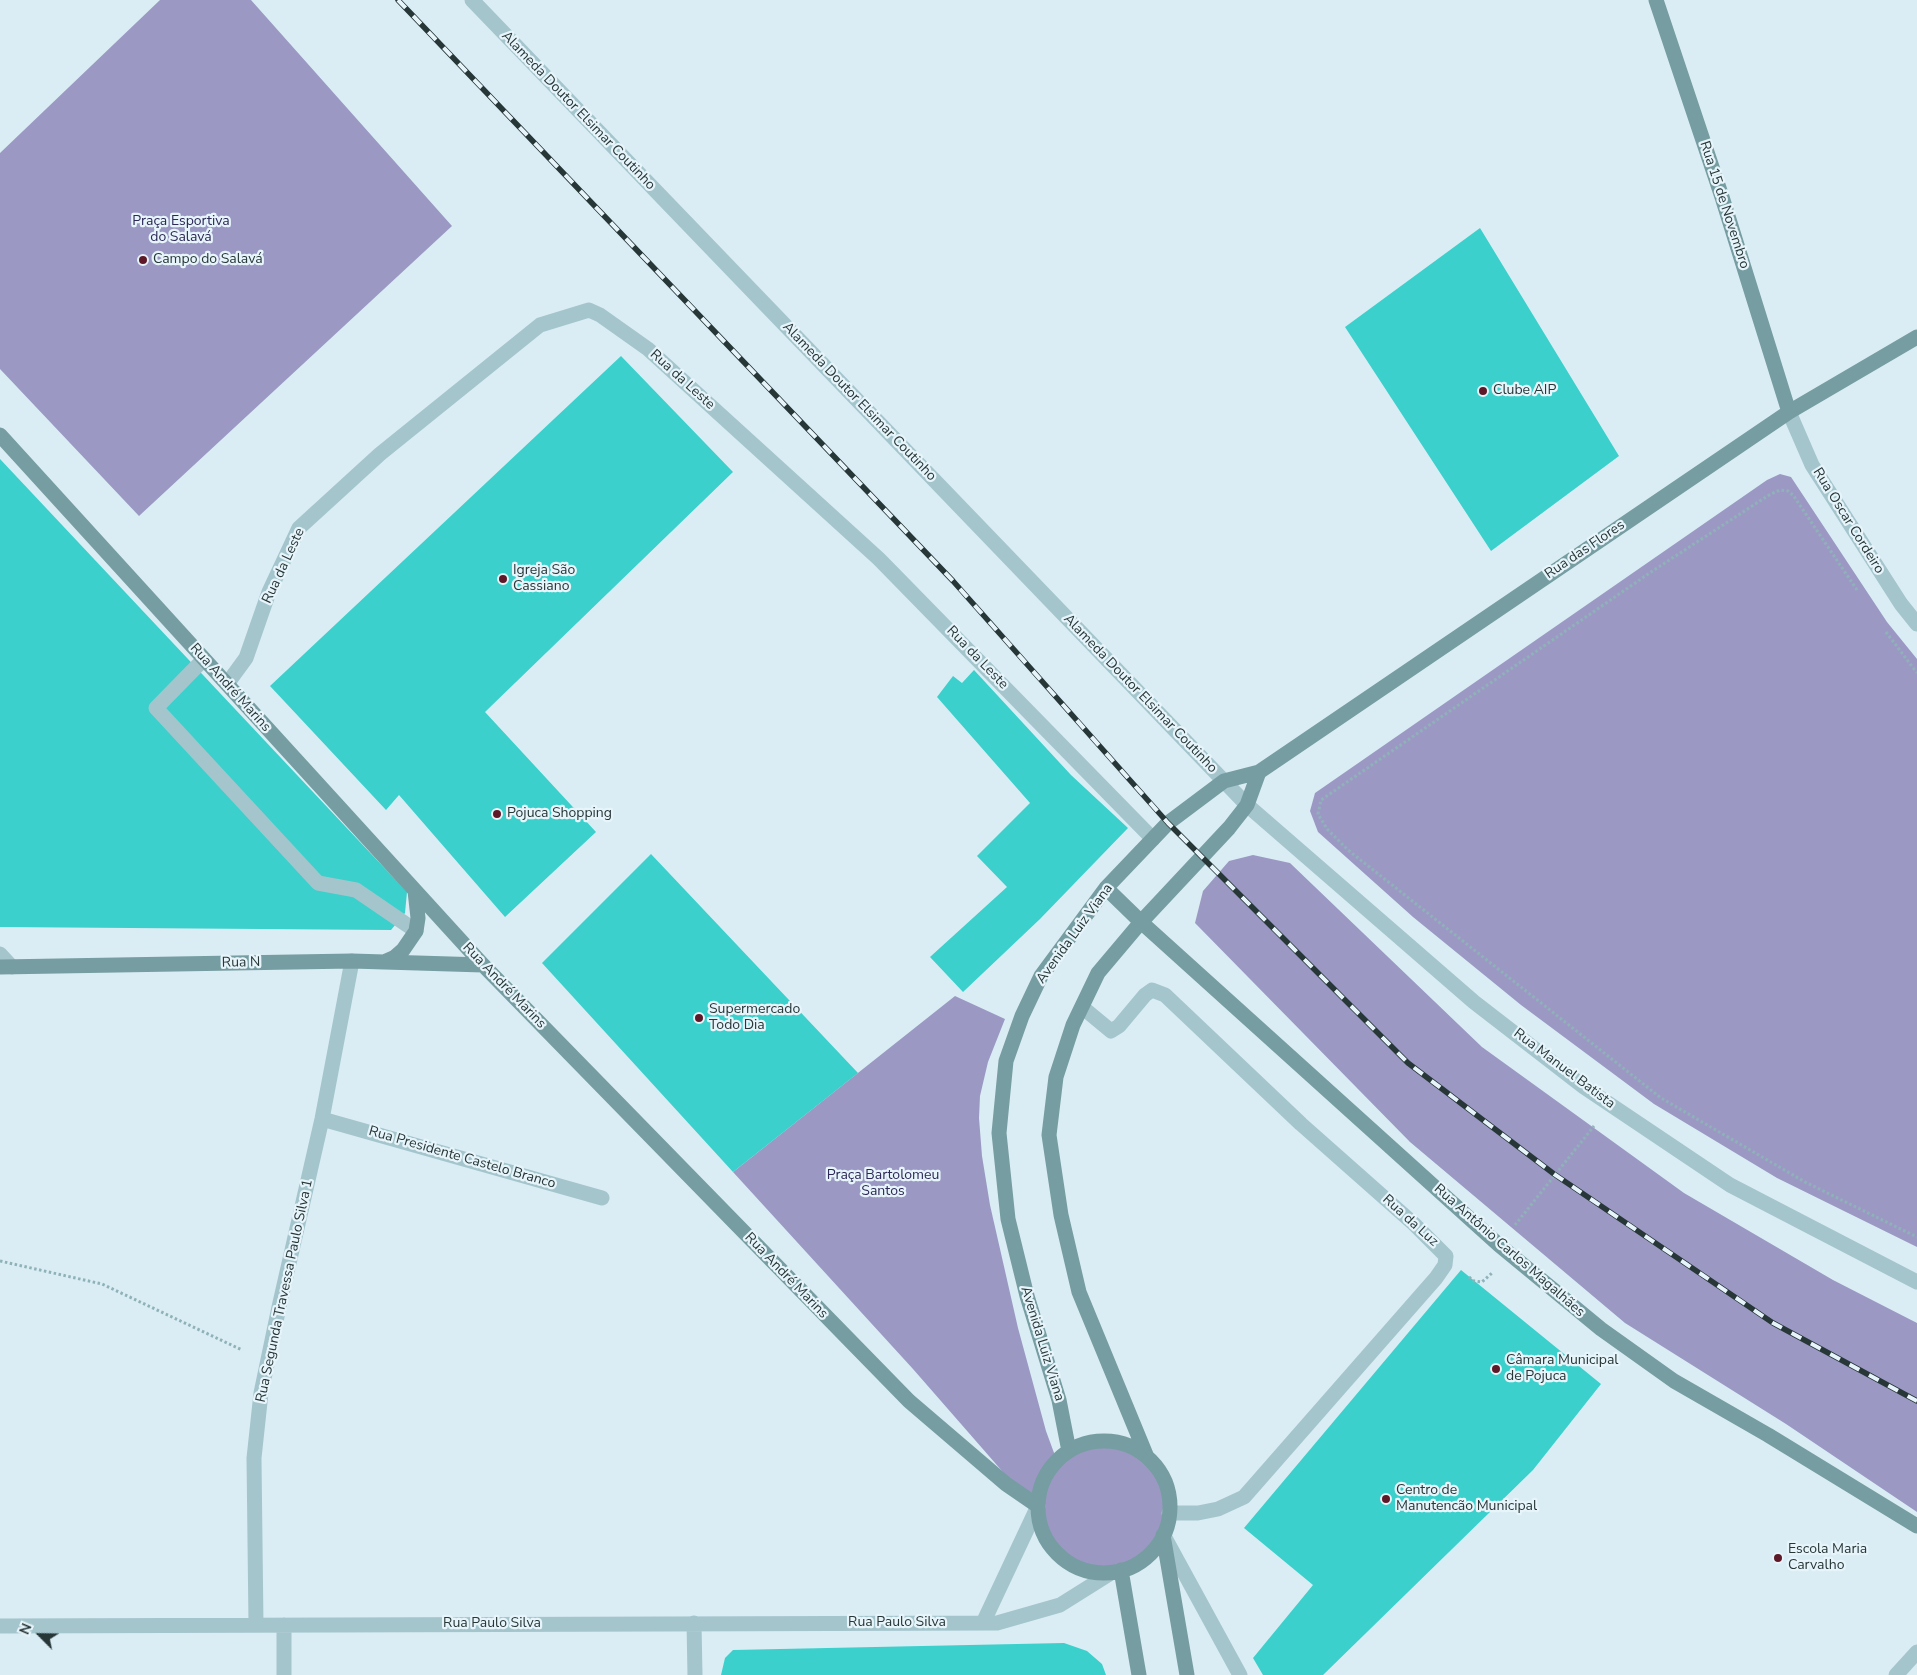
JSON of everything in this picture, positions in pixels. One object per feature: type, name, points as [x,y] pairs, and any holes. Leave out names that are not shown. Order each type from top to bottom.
[{"type":"street","name":"Alameda Doutor Elsimar Coutinho","points":[[472,0],[1247,805]]},
{"type":"street","name":"Rua 15 de Novembro","points":[[1656,0],[1722,197],[1789,412]]},
{"type":"street","name":"Rua da Leste","points":[[227,684],[246,658],[269,592],[299,528],[380,454],[540,325],[590,310],[648,349],[879,559],[1153,839]]},
{"type":"street","name":"Rua das Flores","points":[[1224,781],[1259,772],[1789,412],[1917,337]]},
{"type":"street","name":"Rua Oscar Cordeiro","points":[[1789,412],[1812,465],[1901,604],[1917,624]]},
{"type":"street","name":"Rua André Marins","points":[[0,435],[483,965],[909,1402],[1006,1484],[1038,1506]]},
{"type":"street","points":[[204,659],[156,708],[318,883],[356,890],[416,931]]},
{"type":"street","points":[[1038,1506],[1041,1528],[1052,1548],[1068,1562],[1089,1571],[1116,1571],[1132,1566],[1150,1554],[1163,1535],[1170,1513],[1168,1492],[1160,1473],[1147,1457],[1079,1292],[1059,1206],[1049,1134],[1056,1077],[1073,1025],[1098,973],[1141,922],[1216,842],[1247,805],[1259,772]]},
{"type":"street","name":"Avenida Luiz Viana","points":[[1069,1451],[1060,1400],[1027,1296],[1008,1219],[999,1133],[1006,1061],[1022,1016],[1041,976],[1106,888],[1168,823],[1224,781]]},
{"type":"street","name":"Rua Manuel Batista","points":[[1247,805],[1474,1002],[1584,1087],[1730,1185],[1917,1282]]},
{"type":"street","name":"Rua Antônio Carlos Magalhães","points":[[1106,888],[1141,922],[1504,1249],[1601,1329],[1674,1381],[1768,1435],[1917,1526]]},
{"type":"street","points":[[384,961],[395,957],[404,950],[416,931],[418,918],[415,891]]},
{"type":"street","points":[[0,954],[6,967]]},
{"type":"street","name":"Rua N","points":[[6,967],[352,961],[483,965]]},
{"type":"street","name":"Rua Segunda Travessa Paulo Silva 1","points":[[256,1625],[254,1458],[261,1393],[322,1119],[352,961]]},
{"type":"street","name":"Rua da Luz","points":[[1082,1007],[1111,1031],[1119,1026],[1144,995],[1152,990],[1165,995],[1301,1124],[1414,1224],[1446,1256],[1444,1265],[1436,1278],[1244,1498],[1218,1509],[1170,1513]]},
{"type":"street","name":"Rua Presidente Castelo Branco","points":[[322,1119],[602,1198]]},
{"type":"street","points":[[983,1623],[1038,1506],[1042,1484],[1053,1465],[1069,1451],[1088,1442],[1109,1441],[1130,1446],[1147,1457]]},
{"type":"street","points":[[1163,1535],[1187,1675]]},
{"type":"street","points":[[1163,1535],[1240,1675]]},
{"type":"street","points":[[1116,1571],[1139,1675]]},
{"type":"street","name":"Rua Paulo Silva","points":[[0,1626],[996,1623],[1060,1605],[1116,1571]]},
{"type":"street","points":[[694,1623],[695,1675]]},
{"type":"street","points":[[284,1625],[284,1675]]},
{"type":"street","points":[[1896,1675],[1917,1652]]},
{"type":"path","points":[[1860,593],[1794,496],[1788,491],[1780,490],[1651,572],[1321,800],[1318,814],[1327,829],[1348,850],[1662,1098],[1805,1182],[1917,1237]]},
{"type":"path","points":[[1886,631],[1917,673]]},
{"type":"path","points":[[1446,1256],[1474,1282],[1482,1282],[1489,1277],[1504,1249],[1611,1105]]},
{"type":"path","points":[[0,1262],[102,1284],[268,1362]]},
{"type":"green space","name":"Praça Esportiva do Salavá","points":[[160,0],[251,0],[452,226],[139,516],[0,369],[0,153]]},
{"type":"green space","points":[[1780,474],[1791,477],[1887,622],[1917,659],[1917,1247],[1777,1178],[1654,1104],[1521,1005],[1413,917],[1318,832],[1310,811],[1315,793],[1767,480]]},
{"type":"green space","points":[[1253,855],[1290,863],[1482,1047],[1684,1193],[1833,1280],[1917,1323],[1917,1512],[1786,1424],[1625,1323],[1410,1142],[1195,923],[1203,891],[1229,861]]},
{"type":"green space","name":"Praça Bartolomeu Santos","points":[[955,996],[1005,1019],[988,1062],[980,1096],[979,1118],[982,1156],[990,1205],[1018,1328],[1046,1431],[1057,1461],[1069,1451],[1088,1442],[1109,1441],[1129,1445],[1147,1457],[1160,1473],[1169,1492],[1169,1513],[1163,1535],[1150,1554],[1132,1567],[1111,1573],[1089,1571],[1068,1562],[1052,1548],[1041,1528],[1038,1506],[1030,1503],[913,1369],[733,1172]]},
{"type":"building","name":"Clube AIP","points":[[1480,228],[1619,456],[1491,551],[1345,327]]},
{"type":"building","name":"Igreja São Cassiano","points":[[621,356],[733,472],[485,712],[596,832],[505,917],[399,795],[386,810],[270,686]]},
{"type":"building","points":[[0,459],[407,892],[405,913],[391,930],[0,927]]},
{"type":"building","points":[[974,670],[1071,775],[1128,828],[1040,919],[963,992],[930,957],[1007,887],[977,856],[1030,803],[937,697],[953,676],[962,683]]},
{"type":"building","name":"Supermercado Todo Dia","points":[[651,854],[858,1073],[733,1172],[542,963]]},
{"type":"building","name":"Centro de Manutencão Municipal","points":[[1461,1270],[1601,1384],[1533,1470],[1323,1675],[1263,1675],[1253,1658],[1313,1585],[1244,1528]]},
{"type":"building","points":[[1064,1643],[1087,1651],[1102,1664],[1106,1675],[721,1675],[725,1658],[733,1650]]},
{"type":"railway","points":[[398,0],[953,581],[1168,823],[1408,1063],[1554,1174],[1773,1323],[1917,1401]]},
{"type":"place","name":"Campo do Salavá","points":[[143,260]]},
{"type":"place","name":"Clube AIP","points":[[1483,391]]},
{"type":"place","name":"Igreja São Cassiano","points":[[503,579]]},
{"type":"place","name":"Pojuca Shopping","points":[[497,814]]},
{"type":"place","name":"Supermercado Todo Dia","points":[[699,1018]]},
{"type":"place","name":"Câmara Municipal de Pojuca","points":[[1496,1369]]},
{"type":"place","name":"Centro de Manutencão Municipal","points":[[1386,1499]]},
{"type":"place","name":"Escola Maria Carvalho","points":[[1778,1558]]}]
